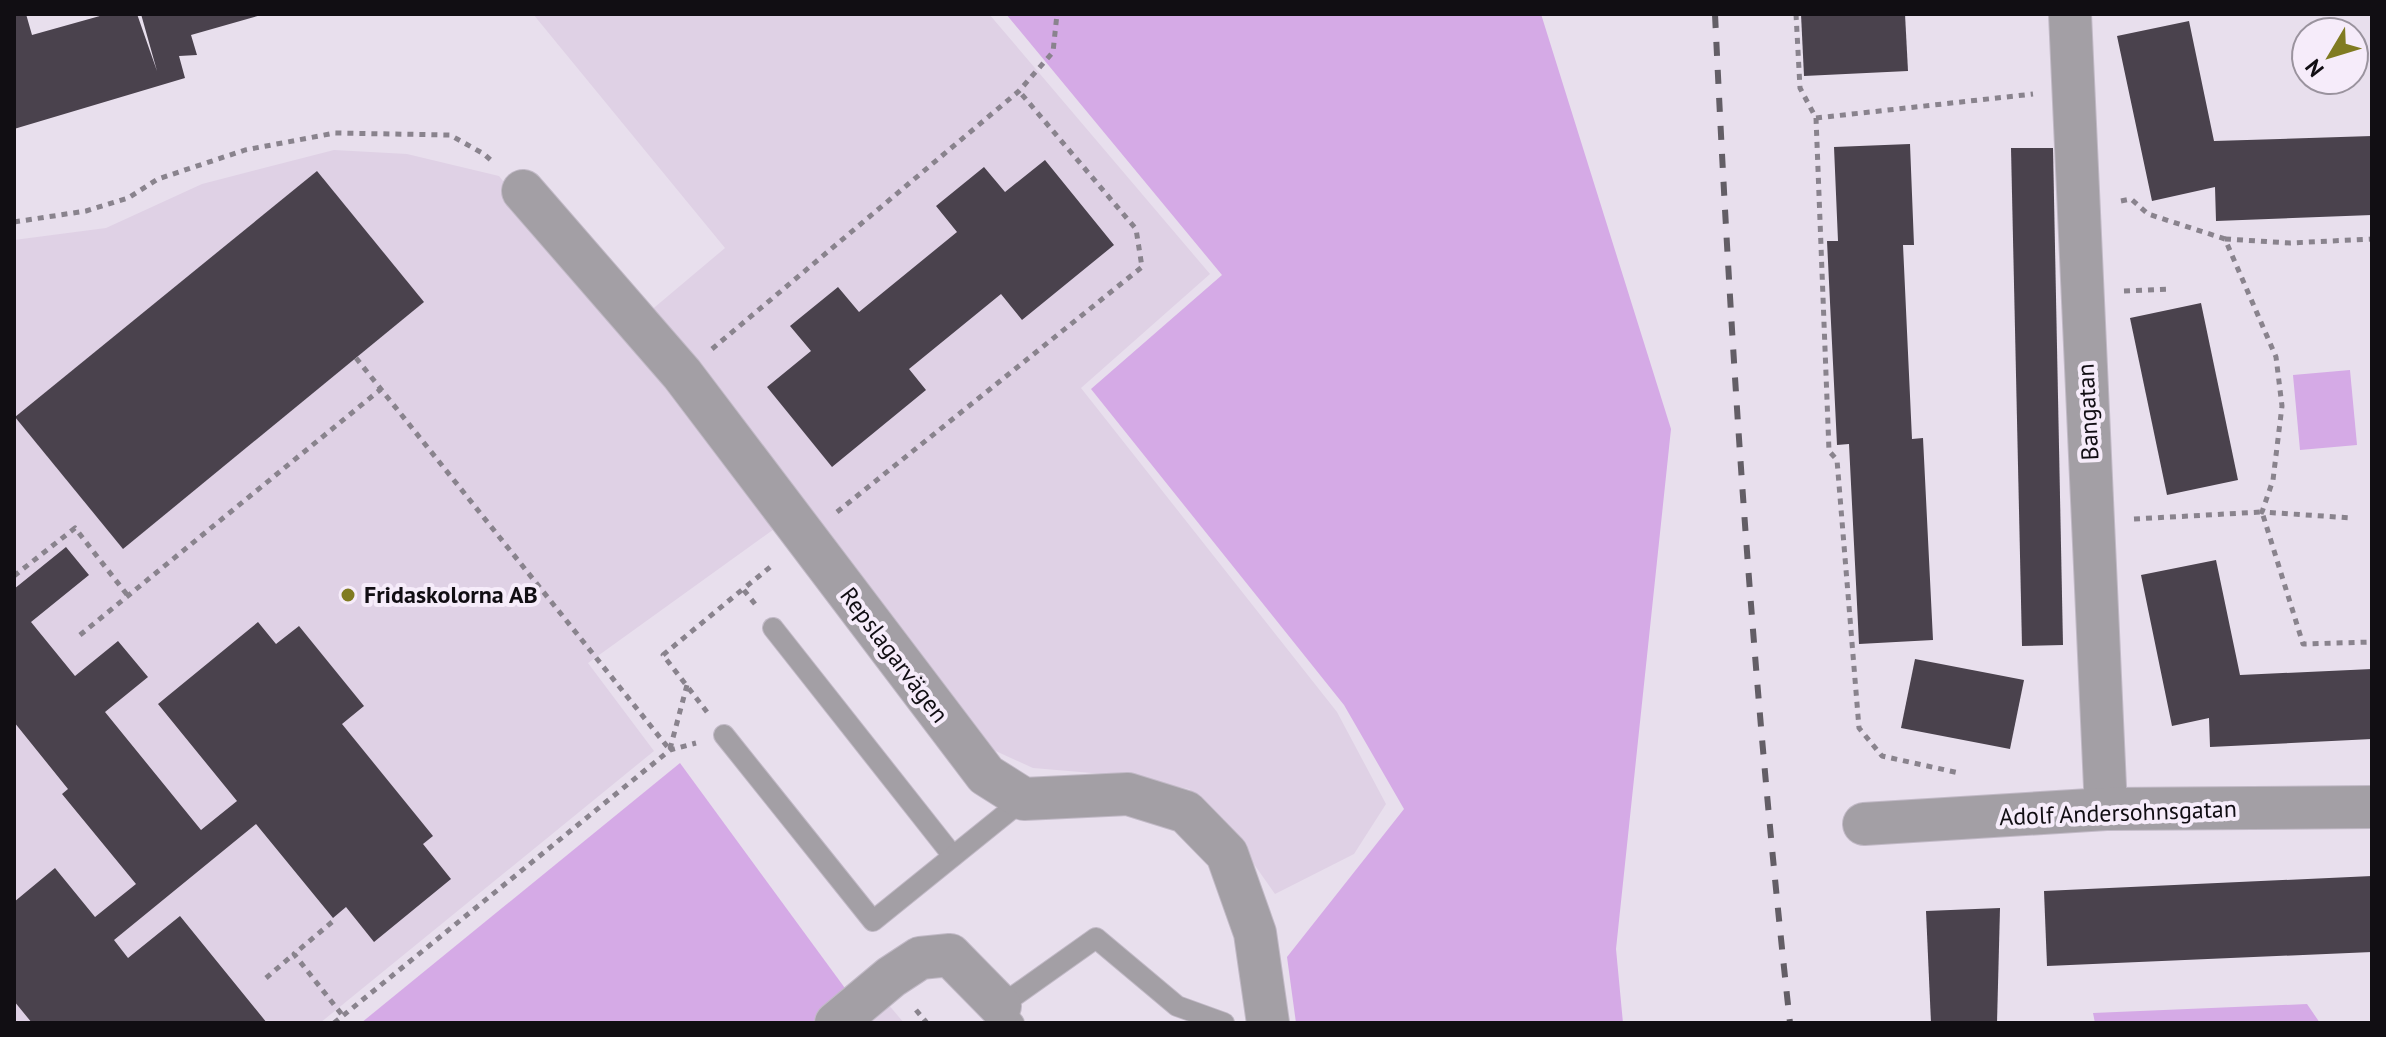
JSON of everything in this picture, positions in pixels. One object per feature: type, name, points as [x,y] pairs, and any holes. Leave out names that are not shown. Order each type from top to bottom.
[{"type":"street","name":"Bangatan","points":[[2070,14],[2106,809]]},
{"type":"street","name":"Repslagarvägen","points":[[523,191],[682,374],[986,775],[1024,799]]},
{"type":"street","points":[[1024,799],[1128,794],[1186,812],[1227,854],[1255,933],[1268,1023]]},
{"type":"street","name":"Adolf Andersohnsgatan","points":[[1864,824],[2106,809],[2372,807]]},
{"type":"street","points":[[836,1023],[891,977],[920,958],[950,955],[1007,1015]]},
{"type":"lane","points":[[773,628],[953,856]]},
{"type":"lane","points":[[724,735],[873,921],[1024,799]]},
{"type":"lane","points":[[1007,1015],[1096,938],[1177,1006],[1224,1023]]},
{"type":"path","points":[[682,374],[1019,91],[1053,52],[1057,14]]},
{"type":"path","points":[[1796,14],[1800,88],[1816,118],[1829,451],[1837,460],[1859,728],[1882,756],[1966,775]]},
{"type":"path","points":[[1816,118],[2073,89]]},
{"type":"path","points":[[334,1023],[670,750],[724,735],[663,655],[1142,267],[1136,229],[1019,91]]},
{"type":"path","points":[[14,222],[86,211],[128,198],[158,179],[245,150],[335,133],[450,135],[484,154],[523,191]]},
{"type":"path","points":[[2116,202],[2131,199],[2148,214],[2225,239],[2290,243],[2372,239]]},
{"type":"path","points":[[2225,239],[2276,357],[2282,406],[2273,480],[2262,512],[2303,644],[2372,642]]},
{"type":"path","points":[[2119,292],[2170,289]]},
{"type":"path","points":[[356,358],[670,750]]},
{"type":"path","points":[[80,635],[381,389]]},
{"type":"path","points":[[2093,521],[2262,512],[2352,518]]},
{"type":"path","points":[[14,576],[75,528],[128,596]]},
{"type":"path","points":[[743,589],[773,628]]},
{"type":"path","points":[[670,750],[687,685]]},
{"type":"path","points":[[266,978],[332,922]]},
{"type":"path","points":[[294,954],[343,1016]]},
{"type":"shaded area","points":[[533,14],[989,14],[1210,274],[1081,388],[1337,712],[1386,804],[1354,854],[1275,894],[1237,840],[1189,789],[1116,775],[1033,768],[989,748],[649,312],[725,248]]},
{"type":"shaded area","points":[[1006,14],[1541,14],[1671,429],[1616,949],[1623,1023],[1296,1023],[1287,957],[1404,809],[1344,705],[1091,389],[1222,275]]},
{"type":"shaded area","name":"Fridaskolorna AB","points":[[334,150],[407,154],[499,176],[777,527],[588,663],[654,751],[320,1023],[14,1023],[14,240],[106,228],[202,184]]},
{"type":"shaded area","points":[[2350,370],[2357,445],[2300,450],[2293,375]]},
{"type":"shaded area","points":[[680,763],[850,995],[814,1023],[361,1023]]},
{"type":"shaded area","points":[[887,1003],[904,1023],[862,1023]]},
{"type":"shaded area","points":[[2307,1004],[2320,1023],[2095,1023],[2093,1013]]},
{"type":"building","points":[[14,14],[26,14],[32,35],[107,14],[137,14],[157,71],[141,14],[261,15],[191,35],[197,55],[179,56],[185,78],[14,129]]},
{"type":"building","points":[[1801,14],[1905,14],[1908,71],[1804,76]]},
{"type":"building","points":[[2189,21],[2214,141],[2372,136],[2372,215],[2216,221],[2215,187],[2152,201],[2117,36]]},
{"type":"building","points":[[1910,144],[1914,245],[1903,245],[1912,439],[1923,438],[1933,640],[1859,644],[1849,444],[1837,445],[1827,241],[1838,241],[1834,147]]},
{"type":"building","points":[[2011,148],[2053,148],[2063,645],[2022,646]]},
{"type":"building","points":[[1045,160],[1114,245],[1022,320],[1001,294],[909,369],[926,390],[832,467],[767,387],[811,351],[790,326],[838,287],[859,312],[957,232],[936,206],[984,167],[1005,192]]},
{"type":"building","points":[[317,171],[424,302],[123,549],[15,417]]},
{"type":"building","points":[[2201,303],[2238,480],[2167,495],[2130,318]]},
{"type":"building","points":[[66,547],[89,575],[31,622],[75,676],[118,641],[148,677],[105,712],[201,830],[237,801],[158,704],[258,622],[276,644],[299,626],[364,706],[342,724],[433,836],[423,844],[451,879],[374,942],[346,907],[333,918],[256,824],[114,940],[128,958],[180,916],[267,1023],[32,1023],[14,1001],[14,902],[55,868],[95,917],[136,884],[62,794],[68,789],[14,722],[14,589]]},
{"type":"building","points":[[2216,560],[2240,675],[2372,669],[2372,739],[2210,747],[2209,718],[2172,726],[2141,575]]},
{"type":"building","points":[[1915,659],[2024,680],[2010,749],[1901,728]]},
{"type":"building","points":[[2372,876],[2372,952],[2047,966],[2044,891]]},
{"type":"building","points":[[2000,908],[1997,1023],[1931,1023],[1926,911]]},
{"type":"railway","points":[[1715,14],[1745,519],[1765,771],[1790,1023]]},
{"type":"place","name":"Fridaskolorna AB","points":[[348,595]]}]
